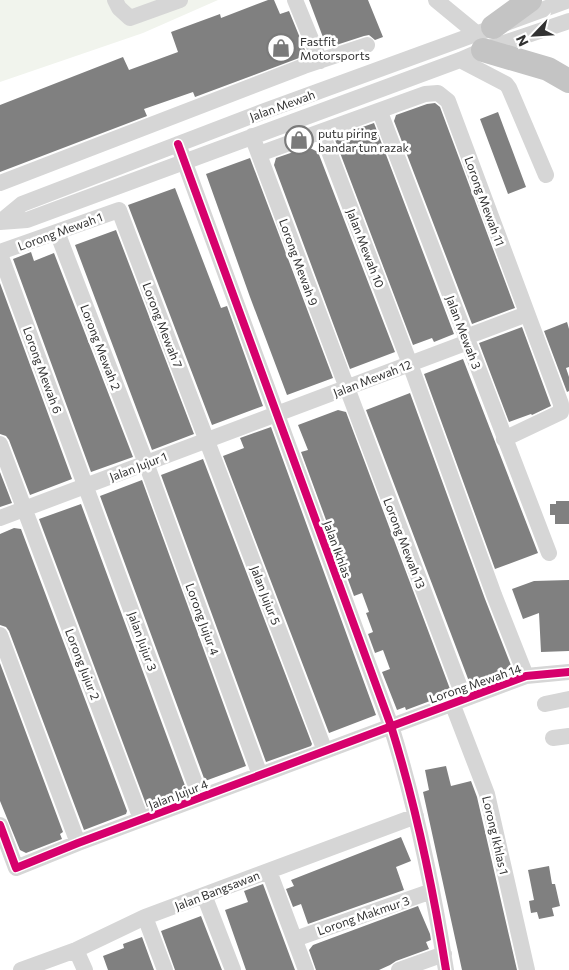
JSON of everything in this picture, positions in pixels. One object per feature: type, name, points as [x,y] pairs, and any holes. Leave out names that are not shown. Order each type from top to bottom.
[{"type":"highway","points":[[530,0],[484,37],[569,81]]},
{"type":"street","points":[[115,0],[119,8],[130,18],[180,0]]},
{"type":"street","points":[[295,0],[320,61]]},
{"type":"street","points":[[436,0],[484,37]]},
{"type":"street","points":[[458,0],[460,19]]},
{"type":"street","name":"Jalan Mewah","points":[[0,222],[22,204],[262,112],[484,37],[569,0]]},
{"type":"street","name":"Jalan Mewah","points":[[0,222],[26,220],[460,60],[484,37],[569,22]]},
{"type":"street","points":[[0,183],[320,61],[367,45]]},
{"type":"street","points":[[460,60],[506,84],[509,88],[546,175]]},
{"type":"street","points":[[252,87],[262,112]]},
{"type":"street","name":"Lorong Mewah 11","points":[[380,112],[425,94],[438,93],[448,101],[561,404],[560,412],[504,439]]},
{"type":"street","points":[[259,154],[380,112]]},
{"type":"street","name":"Jalan Mewah 3","points":[[380,112],[549,553]]},
{"type":"street","name":"Jalan Mewah 10","points":[[322,133],[410,364]]},
{"type":"street","name":"Lorong Mewah 9","points":[[252,136],[346,388]]},
{"type":"street","name":"Jalan Ikhlas","points":[[178,144],[391,726],[416,816],[445,962]]},
{"type":"street","name":"Lorong Mewah 1","points":[[0,253],[119,210]]},
{"type":"street","name":"Lorong Mewah 7","points":[[119,210],[207,440]]},
{"type":"street","name":"Lorong Mewah 2","points":[[57,232],[146,463]]},
{"type":"street","name":"Lorong Mewah 6","points":[[0,253],[85,486]]},
{"type":"street","name":"Jalan Mewah 12","points":[[276,414],[410,364],[527,314]]},
{"type":"street","name":"Lorong Mewah 14","points":[[410,364],[526,676]]},
{"type":"street","name":"Lorong Mewah 13","points":[[346,388],[458,701]]},
{"type":"street","name":"Jalan Jujur 1","points":[[0,518],[276,414]]},
{"type":"street","name":"Jalan Jujur 5","points":[[207,440],[325,750]]},
{"type":"street","name":"Lorong Jujur 2","points":[[0,444],[141,819]]},
{"type":"street","name":"Lorong Jujur 4","points":[[146,463],[260,775]]},
{"type":"street","name":"Jalan Jujur 3","points":[[85,486],[200,797]]},
{"type":"street","points":[[0,635],[78,843]]},
{"type":"street","name":"Lorong Mewah 14","points":[[391,726],[526,676],[569,672]]},
{"type":"street","points":[[545,704],[569,699]]},
{"type":"street","name":"Lorong Ikhlas 1","points":[[458,701],[487,794],[527,970]]},
{"type":"street","name":"Jalan Jujur 4","points":[[0,825],[16,868],[141,819],[391,726]]},
{"type":"street","points":[[552,738],[569,736]]},
{"type":"street","name":"Jalan Bangsawan","points":[[21,970],[76,950],[145,917],[416,816]]},
{"type":"street","points":[[269,871],[306,970]]},
{"type":"street","name":"Lorong Makmur 3","points":[[295,939],[432,891]]},
{"type":"street","points":[[204,895],[233,970]]},
{"type":"street","points":[[145,917],[165,970]]},
{"type":"street","points":[[76,950],[85,970]]},
{"type":"street","points":[[399,970],[445,962]]},
{"type":"shaded area","points":[[0,0],[218,0],[143,33],[0,82]]},
{"type":"building","points":[[268,0],[274,0],[280,14],[289,11],[307,55],[195,97],[193,92],[144,109],[147,116],[0,172],[0,105],[123,57],[129,70],[178,52],[171,32],[220,14],[221,18]]},
{"type":"building","points":[[309,0],[368,0],[383,37],[375,40],[369,35],[327,48]]},
{"type":"building","points":[[435,103],[440,107],[515,308],[472,324],[394,121],[396,115]]},
{"type":"building","points":[[498,112],[526,187],[508,194],[480,119]]},
{"type":"building","points":[[374,123],[454,334],[434,342],[432,338],[413,345],[334,137]]},
{"type":"building","points":[[308,147],[318,152],[395,352],[350,369],[274,165],[276,158]]},
{"type":"building","points":[[250,158],[333,378],[287,395],[206,174]]},
{"type":"building","points":[[175,188],[221,308],[227,306],[263,406],[212,425],[128,205]]},
{"type":"building","points":[[116,230],[194,434],[152,450],[75,245]]},
{"type":"building","points":[[31,252],[34,261],[54,253],[133,457],[91,472],[13,259]]},
{"type":"building","points":[[0,283],[72,479],[30,495],[9,440],[6,436],[0,434]]},
{"type":"building","points":[[567,322],[569,329],[569,367],[566,368],[569,377],[569,391],[567,392],[544,331]]},
{"type":"building","points":[[522,327],[551,406],[532,415],[509,422],[479,343]]},
{"type":"building","points":[[463,359],[538,553],[495,569],[424,374]]},
{"type":"building","points":[[410,393],[512,668],[470,684],[366,410]]},
{"type":"building","points":[[338,410],[346,412],[450,689],[429,698],[430,701],[406,710],[405,707],[397,710],[382,672],[390,669],[383,650],[375,653],[368,634],[373,632],[366,613],[369,612],[362,593],[354,596],[301,452],[308,450],[298,425]]},
{"type":"building","points":[[271,427],[376,715],[329,733],[223,456],[244,448],[240,438]]},
{"type":"building","points":[[203,459],[312,744],[266,762],[161,475]]},
{"type":"building","points":[[0,472],[12,503],[0,507]]},
{"type":"building","points":[[142,480],[246,766],[205,781],[100,496]]},
{"type":"building","points":[[556,501],[569,501],[569,524],[555,524],[555,515],[550,515],[550,504],[556,504]]},
{"type":"building","points":[[81,504],[187,791],[147,807],[39,519]]},
{"type":"building","points":[[14,528],[21,529],[127,811],[126,814],[84,830],[9,631],[6,627],[0,625],[0,534]]},
{"type":"building","points":[[569,580],[569,651],[541,652],[539,613],[523,619],[512,589],[534,581]]},
{"type":"building","points":[[0,663],[63,832],[60,834],[62,839],[26,853],[20,850],[0,801]]},
{"type":"building","points":[[446,766],[451,786],[471,781],[477,797],[517,970],[462,970],[423,792],[429,790],[425,770]]},
{"type":"building","points":[[401,837],[411,861],[396,867],[404,890],[308,924],[301,904],[293,907],[286,889],[294,886],[291,880]]},
{"type":"building","points":[[549,866],[552,884],[555,884],[560,906],[552,908],[554,916],[539,919],[537,912],[531,913],[529,901],[534,900],[528,870]]},
{"type":"building","points":[[263,884],[295,970],[246,970],[225,910],[248,902],[244,891]]},
{"type":"building","points":[[418,906],[430,934],[431,940],[426,942],[429,949],[396,961],[379,970],[316,970],[309,950],[313,945]]},
{"type":"building","points":[[201,916],[222,970],[175,970],[161,931]]},
{"type":"building","points":[[142,937],[154,970],[108,970],[103,956],[124,948],[123,944]]},
{"type":"cycle path","points":[[178,144],[391,726],[423,847],[446,970]]},
{"type":"cycle path","points":[[0,825],[16,868],[78,843],[526,676],[569,672]]},
{"type":"place","name":"Fastfit Motorsports","points":[[281,48]]},
{"type":"place","name":"putu piring bandar tun razak","points":[[299,140]]}]
